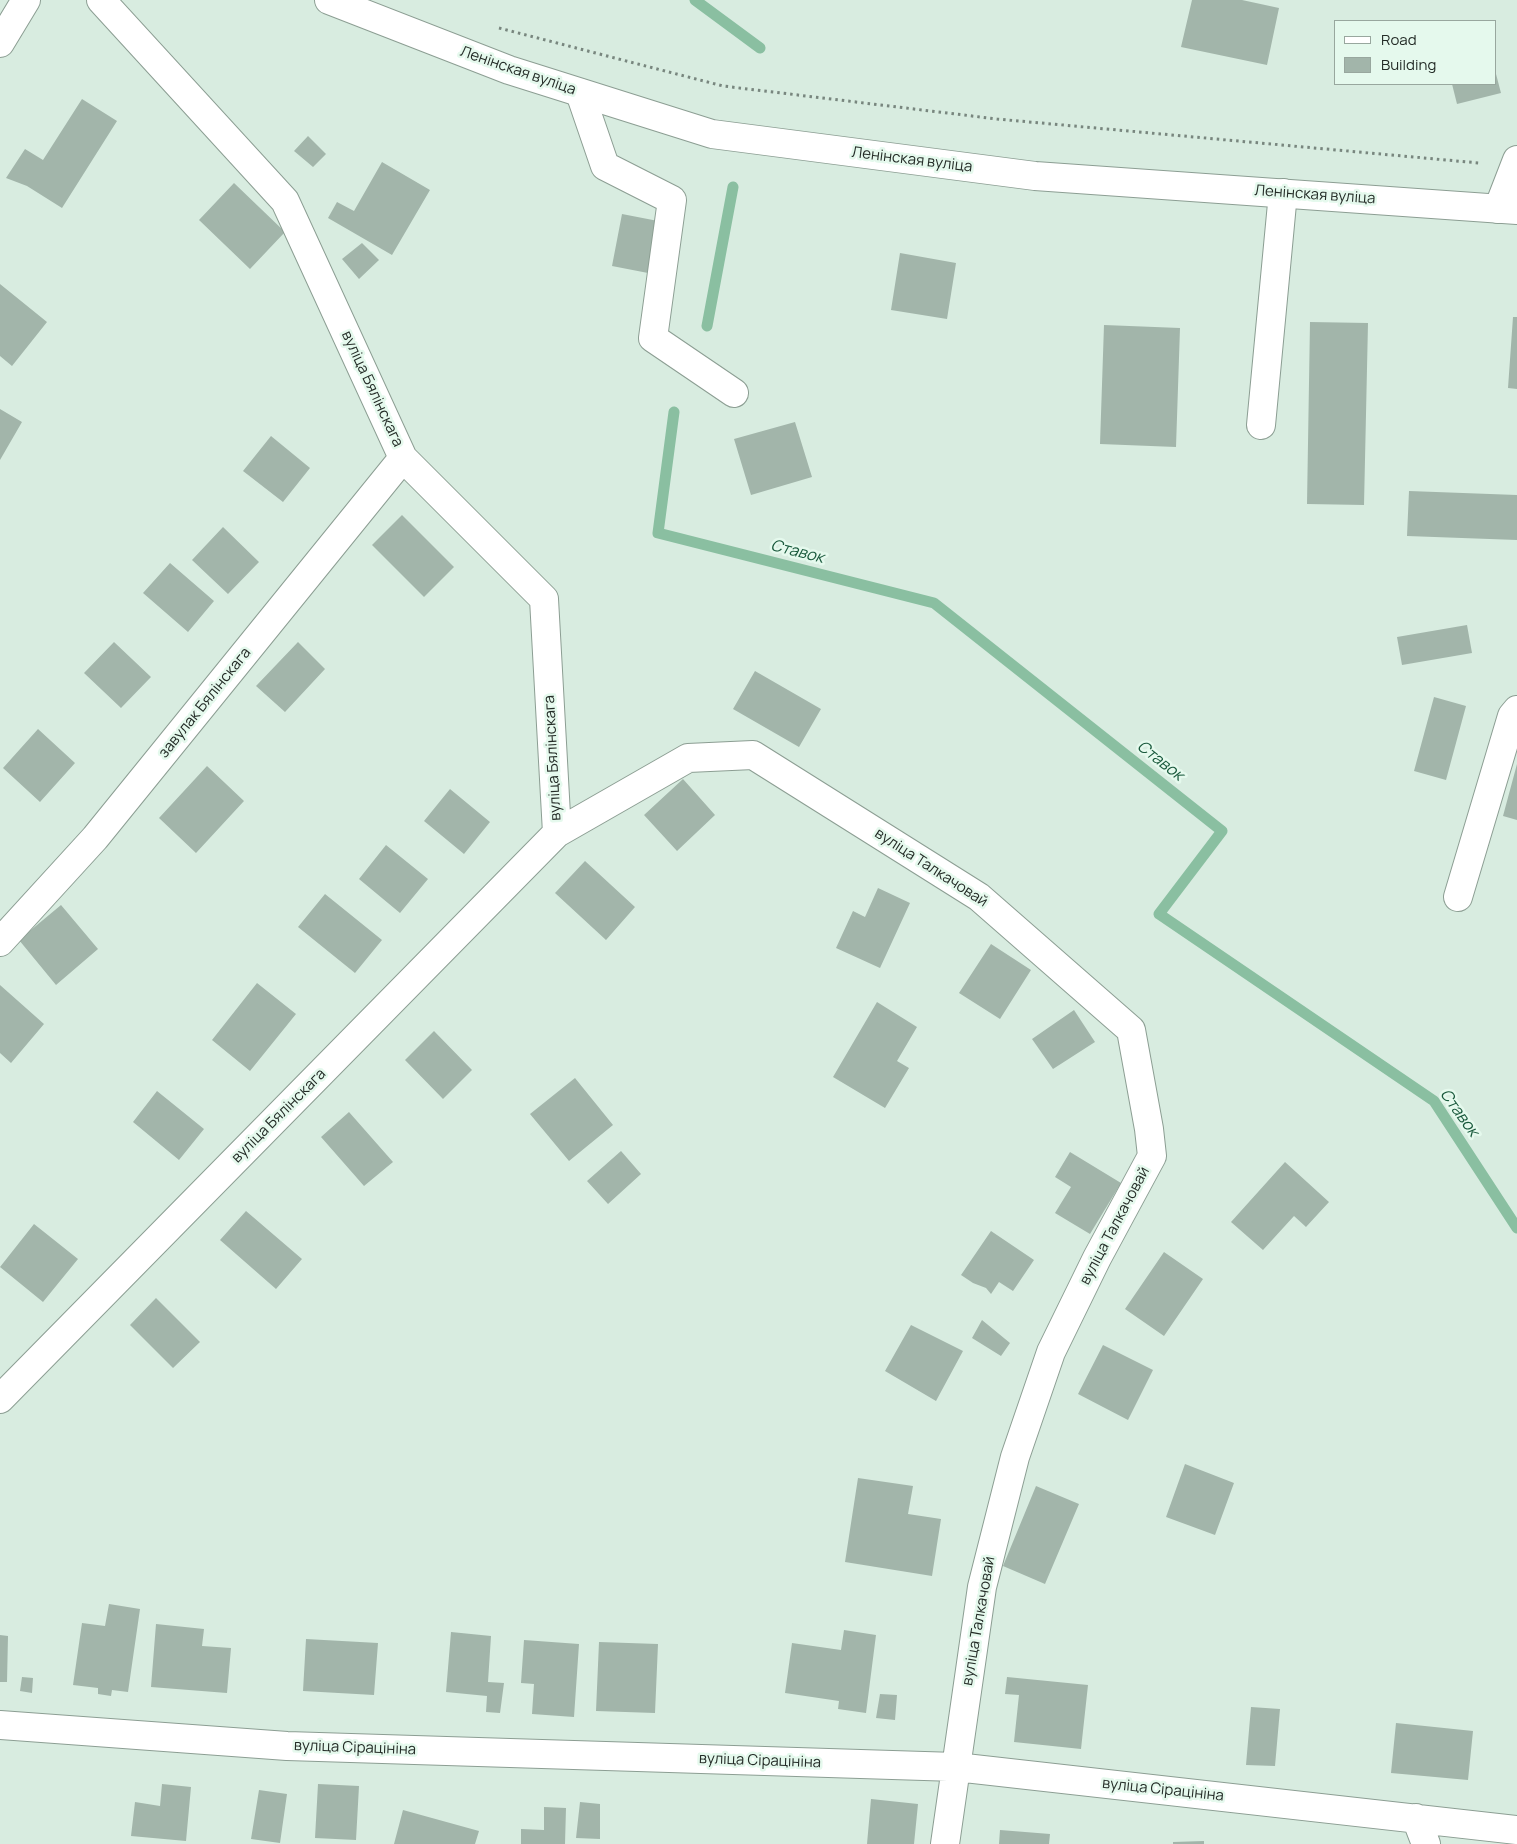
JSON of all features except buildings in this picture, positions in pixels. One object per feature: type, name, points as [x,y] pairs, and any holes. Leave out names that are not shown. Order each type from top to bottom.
[{"type":"street","points":[[0,43],[26,0]]},
{"type":"street","name":"вуліца Бялінскага","points":[[101,0],[285,201],[403,458],[544,599],[557,833]]},
{"type":"street","name":"Ленінская вуліца","points":[[329,0],[508,70],[712,134],[1035,176],[1283,192],[1508,210]]},
{"type":"street","points":[[580,93],[605,166],[672,200],[653,338],[734,392]]},
{"type":"street","points":[[1508,210],[1516,163]]},
{"type":"street","points":[[1260,425],[1283,192]]},
{"type":"street","name":"завулак Бялінскага","points":[[0,942],[95,838],[403,458]]},
{"type":"street","points":[[1458,897],[1512,716],[1517,710]]},
{"type":"street","name":"вуліца Бялінскага","points":[[0,1399],[557,833],[688,758],[754,756]]},
{"type":"street","name":"вуліца Талкачовай","points":[[754,756],[979,897],[1131,1030],[1152,1156],[1097,1258],[1051,1352],[1015,1457],[982,1587],[945,1844]]},
{"type":"street","name":"вуліца Сірацініна","points":[[0,1725],[287,1746],[956,1768],[1517,1830]]},
{"type":"street","points":[[1416,1818],[1426,1844]]},
{"type":"path","points":[[490,26],[723,86],[997,119],[1516,163]]},
{"type":"waterway","name":"Ставок","points":[[695,0],[760,48]]},
{"type":"waterway","name":"Ставок","points":[[707,326],[733,187]]},
{"type":"waterway","name":"Ставок","points":[[674,412],[658,533],[934,603],[1222,831],[1159,914],[1434,1101],[1517,1228]]}]
